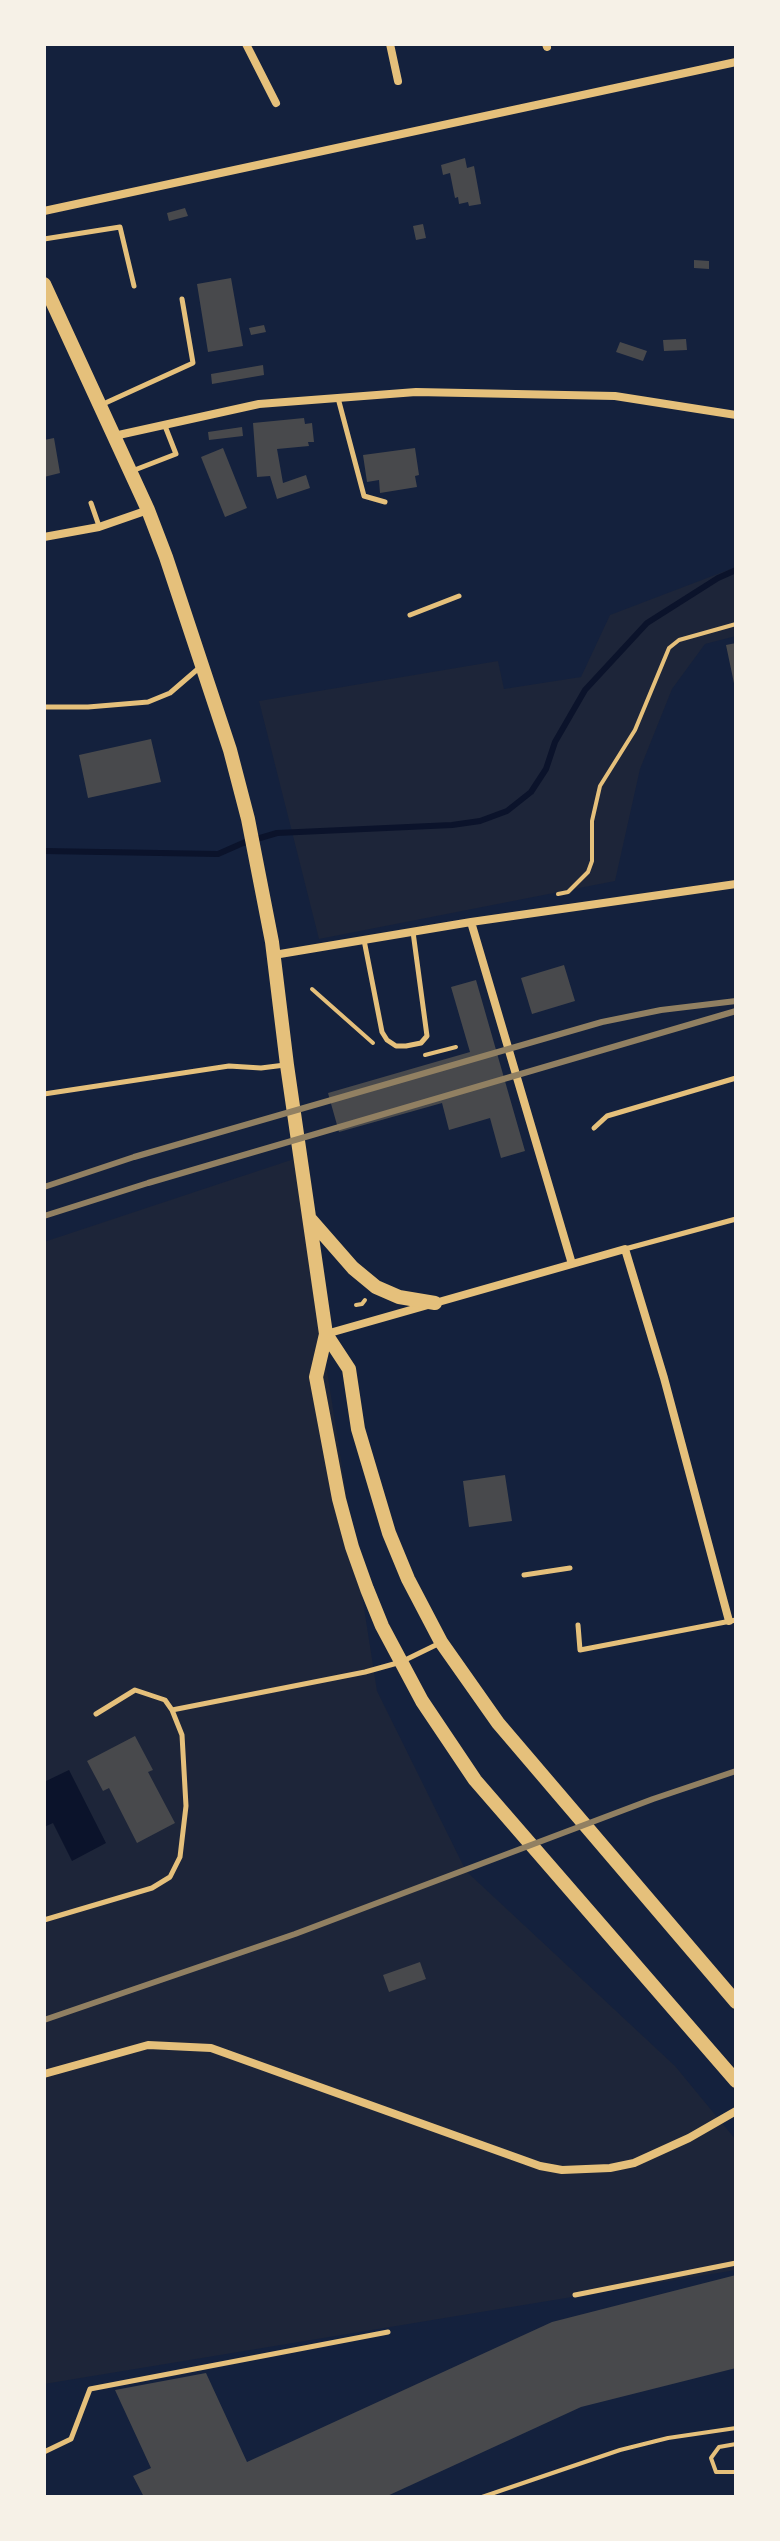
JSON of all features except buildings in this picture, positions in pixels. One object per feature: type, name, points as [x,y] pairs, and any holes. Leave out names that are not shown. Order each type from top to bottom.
[{"type":"main road","points":[[44,284],[148,510],[189,619],[248,819],[274,955],[326,1334],[316,1377],[339,1499],[367,1589],[422,1701],[475,1780],[736,2081]]},
{"type":"main road","points":[[311,1220],[353,1268],[376,1287],[399,1297],[435,1303]]},
{"type":"main road","points":[[326,1334],[349,1369],[358,1429],[389,1533],[408,1579],[441,1642],[507,1734],[736,2002]]},
{"type":"street","points":[[246,44],[276,103]]},
{"type":"street","points":[[390,44],[398,81]]},
{"type":"street","points":[[44,211],[736,62]]},
{"type":"street","points":[[114,436],[259,404],[416,392],[615,396],[736,415]]},
{"type":"street","points":[[44,537],[99,527],[148,510]]},
{"type":"street","points":[[274,955],[471,922],[736,884]]},
{"type":"street","points":[[471,922],[572,1264]]},
{"type":"street","points":[[326,1334],[625,1249],[733,1621]]},
{"type":"street","points":[[44,2074],[148,2045],[211,2048],[540,2166],[562,2170],[610,2168],[634,2163],[689,2138],[736,2111]]},
{"type":"lane","points":[[44,239],[120,227],[134,286]]},
{"type":"lane","points":[[100,405],[193,363],[182,299]]},
{"type":"lane","points":[[338,398],[364,496],[385,502]]},
{"type":"lane","points":[[130,471],[176,454],[164,425]]},
{"type":"lane","points":[[91,503],[99,527]]},
{"type":"lane","points":[[410,615],[459,596]]},
{"type":"lane","points":[[44,707],[148,702],[170,693],[202,665]]},
{"type":"lane","points":[[364,940],[382,1032],[396,1046],[406,1046],[421,1043],[427,1036],[413,932]]},
{"type":"lane","points":[[44,1094],[229,1066],[261,1068],[287,1065]]},
{"type":"lane","points":[[594,1128],[607,1116],[736,1078]]},
{"type":"lane","points":[[625,1249],[736,1219]]},
{"type":"lane","points":[[524,1575],[570,1568]]},
{"type":"lane","points":[[578,1625],[580,1650],[733,1621]]},
{"type":"lane","points":[[172,1710],[365,1672],[401,1662],[441,1642]]},
{"type":"lane","points":[[44,1920],[152,1888],[170,1877],[180,1857],[186,1806],[182,1735],[172,1710],[165,1700],[135,1690],[96,1714]]},
{"type":"lane","points":[[575,2295],[736,2263]]},
{"type":"lane","points":[[44,2452],[71,2439],[90,2389],[388,2332]]},
{"type":"path","points":[[552,895],[568,892],[588,872],[592,861],[592,821],[600,786],[635,730],[669,648],[679,640],[736,624]]},
{"type":"path","points":[[482,2497],[620,2450],[668,2438],[736,2428]]},
{"type":"path","points":[[736,2444],[719,2447],[711,2458],[716,2472],[736,2472]]},
{"type":"shaded area","points":[[736,567],[736,636],[705,644],[672,689],[640,769],[615,881],[319,939],[259,701],[498,661],[504,689],[581,677],[610,615]]},
{"type":"shaded area","points":[[294,1159],[377,1691],[466,1871],[675,2066],[736,2140],[736,2270],[44,2384],[44,1242]]},
{"type":"shaded area","points":[[69,1770],[106,1843],[72,1861],[53,1823],[44,1827],[44,1782]]},
{"type":"waterway","points":[[44,851],[218,854],[277,833],[452,825],[480,821],[507,811],[531,792],[546,769],[555,742],[585,690],[647,623],[736,570]]},
{"type":"railway","points":[[44,1187],[134,1157],[602,1022],[661,1010],[736,1001]]},
{"type":"railway","points":[[44,1216],[736,1011]]},
{"type":"railway","points":[[44,2020],[295,1934],[653,1799],[736,1771]]}]
